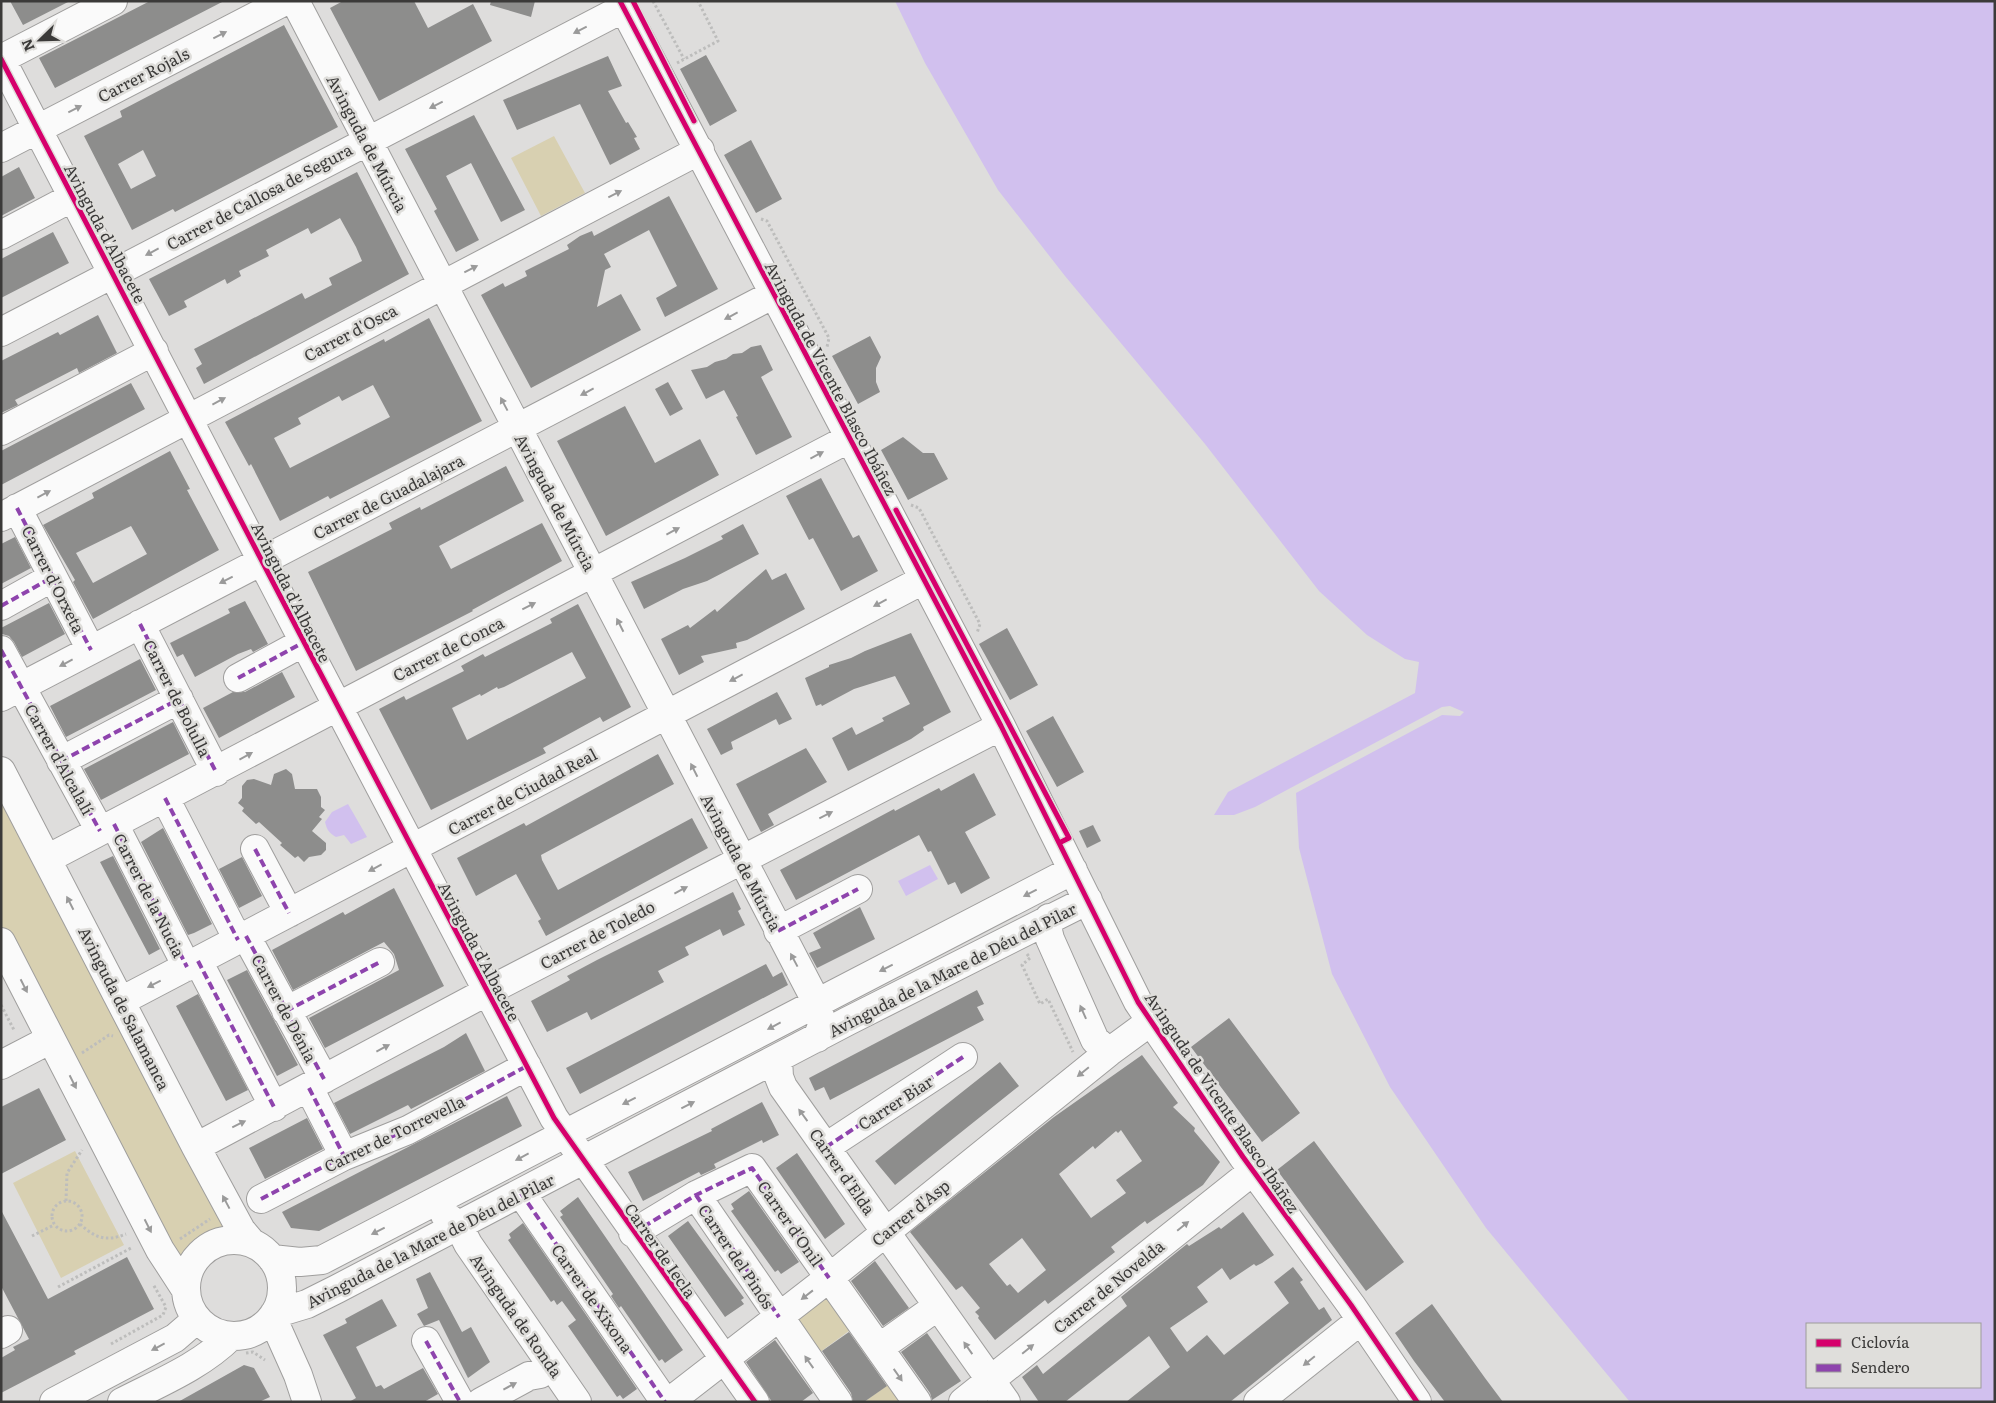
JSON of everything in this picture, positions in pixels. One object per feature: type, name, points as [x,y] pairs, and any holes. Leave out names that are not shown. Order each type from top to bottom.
[{"type":"street","points":[[1,59],[113,1]]},
{"type":"street","name":"Carrer Rojals","points":[[1,148],[285,1]]},
{"type":"street","name":"Avinguda de Múrcia","points":[[294,1],[740,859],[817,1003]]},
{"type":"street","name":"Carrer de Callosa de Segura","points":[[1,332],[622,4]]},
{"type":"street","name":"Avinguda de Vicente Blasco Ibáñez","points":[[622,4],[1000,726],[1138,1002],[1253,1171],[1417,1402]]},
{"type":"street","name":"Avinguda d'Albacete","points":[[1,59],[337,705],[527,1066],[566,1134]]},
{"type":"street","name":"Carrer d'Osca","points":[[9,512],[700,150]]},
{"type":"street","points":[[1,235],[73,197]]},
{"type":"street","name":"Carrer de Guadalajara","points":[[11,692],[774,294]]},
{"type":"street","points":[[1,431],[154,352]]},
{"type":"street","name":"Carrer de Conca","points":[[48,859],[216,772],[337,705],[850,438]]},
{"type":"street","name":"Carrer d'Orxeta","points":[[9,512],[53,577],[91,650]]},
{"type":"street","points":[[1,606],[53,577]]},
{"type":"street","name":"Carrer de Ciudad Real","points":[[121,1001],[923,580]]},
{"type":"street","name":"Carrer de Bolulla","points":[[140,624],[216,772]]},
{"type":"street","points":[[238,678],[304,642]]},
{"type":"street","name":"Carrer d'Alcalalí","points":[[1,650],[11,692],[107,828]]},
{"type":"street","points":[[61,761],[179,699]]},
{"type":"street","name":"Carrer de Toledo","points":[[196,1147],[740,859],[1000,726]]},
{"type":"street","name":"Avinguda de Salamanca","points":[[1,771],[241,1230],[262,1251]]},
{"type":"street","name":"Carrer de Dénia","points":[[165,798],[242,938],[286,1011],[344,1156]]},
{"type":"street","name":"Carrer de la Nucia","points":[[107,828],[192,964],[274,1107]]},
{"type":"street","points":[[254,849],[289,913]]},
{"type":"street","name":"Avinguda de la Mare de Déu del Pilar","points":[[262,1251],[300,1262],[322,1260],[1073,870]]},
{"type":"street","points":[[778,930],[858,889]]},
{"type":"street","name":"Avinguda de la Mare de Déu del Pilar","points":[[273,1316],[307,1304],[778,1058],[1049,918],[1088,900]]},
{"type":"street","points":[[1049,918],[1047,927],[1050,938],[1095,1040],[1109,1052]]},
{"type":"street","points":[[1,942],[160,1250],[186,1290]]},
{"type":"street","points":[[286,1011],[380,962]]},
{"type":"street","name":"Avinguda de la Mare de Déu del Pilar","points":[[817,1003],[822,1026],[817,1038]]},
{"type":"street","name":"Carrer d'Asp","points":[[669,1402],[829,1278],[1109,1052],[1150,1022]]},
{"type":"street","points":[[1,1065],[51,1039]]},
{"type":"street","name":"Carrer Biar","points":[[826,1147],[963,1057]]},
{"type":"street","name":"Carrer d'Elda","points":[[778,1058],[779,1077],[784,1087],[1006,1402]]},
{"type":"street","name":"Carrer de Torrevella","points":[[261,1199],[344,1156],[408,1130],[527,1066]]},
{"type":"street","points":[[566,1134],[583,1160]]},
{"type":"street","name":"Carrer de Iecla","points":[[583,1160],[633,1233],[755,1402]]},
{"type":"street","name":"Carrer d'Onil","points":[[696,1195],[752,1168],[917,1402]]},
{"type":"street","name":"Carrer de Novelda","points":[[963,1402],[1253,1171]]},
{"type":"street","name":"Carrer de Xixona","points":[[521,1193],[665,1402]]},
{"type":"street","points":[[633,1233],[696,1195]]},
{"type":"street","name":"Carrer del Pinós","points":[[696,1195],[778,1317],[827,1398]]},
{"type":"street","points":[[433,1204],[449,1231]]},
{"type":"street","name":"Avinguda de Ronda","points":[[449,1231],[558,1402]]},
{"type":"street","name":"Avinguda de Ronda","points":[[449,1231],[468,1244],[578,1402]]},
{"type":"street","points":[[122,1402],[189,1367],[240,1335],[261,1328],[273,1316],[282,1292],[280,1273],[262,1251],[237,1240],[224,1241],[211,1245],[197,1257],[188,1272],[186,1290],[189,1305],[197,1319],[212,1331],[240,1335],[270,1352],[302,1388]]},
{"type":"street","points":[[302,1388],[296,1338],[299,1322],[307,1304]]},
{"type":"street","points":[[879,1348],[938,1306]]},
{"type":"street","points":[[273,1316],[302,1388]]},
{"type":"street","points":[[54,1402],[175,1338],[197,1319]]},
{"type":"street","points":[[1258,1402],[1366,1328]]},
{"type":"street","points":[[1288,1402],[1366,1328]]},
{"type":"street","points":[[426,1341],[460,1402]]},
{"type":"street","points":[[481,1402],[529,1376],[540,1374]]},
{"type":"path","points":[[653,1],[684,59]]},
{"type":"path","points":[[1025,953],[1030,958],[1022,964],[1040,1004],[1048,999],[1077,1061]]},
{"type":"path","points":[[1,1005],[14,1030]]},
{"type":"path","points":[[76,1059],[86,1048],[109,1035],[120,1037]]},
{"type":"path","points":[[66,1201],[67,1174],[82,1150]]},
{"type":"path","points":[[66,1201],[74,1203],[80,1208],[82,1216],[80,1224],[71,1231],[59,1229],[54,1225],[52,1217],[54,1209],[59,1203],[66,1201]]},
{"type":"path","points":[[80,1224],[101,1238],[112,1239],[126,1234]]},
{"type":"path","points":[[32,1236],[54,1225]]},
{"type":"path","points":[[58,1287],[133,1247]]},
{"type":"path","points":[[108,1346],[163,1315],[166,1307],[149,1276]]},
{"type":"shaded area","points":[[895,1],[1995,1],[1995,1402],[1630,1402],[1486,1228],[1390,1087],[1332,974],[1299,848],[1296,793],[1442,715],[1460,716],[1464,712],[1450,706],[1442,707],[1255,807],[1234,815],[1214,815],[1228,792],[1415,693],[1419,662],[1405,659],[1367,635],[1319,591],[1205,444],[1065,276],[998,190],[925,63]]},
{"type":"shaded area","points":[[554,136],[585,193],[541,216],[511,158]]},
{"type":"shaded area","points":[[1,787],[230,1227],[213,1231],[198,1239],[186,1250],[176,1264],[1,930]]},
{"type":"shaded area","points":[[348,804],[367,837],[351,844],[344,835],[336,837],[332,834],[325,822],[332,812]]},
{"type":"shaded area","points":[[930,865],[938,879],[906,896],[898,881]]},
{"type":"shaded area","points":[[75,1151],[124,1245],[61,1278],[13,1183]]},
{"type":"shaded area","points":[[831,1295],[853,1328],[816,1355],[792,1322]]},
{"type":"shaded area","points":[[892,1382],[906,1402],[864,1402]]},
{"type":"building","points":[[10,1],[70,1],[23,25]]},
{"type":"building","points":[[150,1],[224,1],[55,88],[39,58]]},
{"type":"building","points":[[343,1],[414,1],[428,28],[473,4],[492,41],[379,101],[330,8]]},
{"type":"building","points":[[491,1],[535,1],[531,17],[490,5]]},
{"type":"building","points":[[284,25],[338,127],[175,212],[173,209],[132,230],[84,136],[122,117],[120,111]],"holes":[[[143,150],[156,176],[131,189],[118,164]]]},
{"type":"building","points":[[706,55],[737,111],[710,126],[680,69]]},
{"type":"building","points":[[608,56],[622,86],[608,91],[626,123],[628,122],[637,137],[634,138],[640,149],[610,165],[580,104],[517,130],[503,100]]},
{"type":"building","points":[[474,115],[525,210],[501,222],[471,163],[446,176],[479,240],[456,252],[434,211],[437,209],[405,149]]},
{"type":"building","points":[[751,140],[782,199],[756,213],[724,155]]},
{"type":"building","points":[[19,167],[35,198],[1,216],[1,177]]},
{"type":"building","points":[[357,172],[409,274],[204,384],[196,368],[202,364],[194,349],[302,293],[305,299],[332,285],[329,278],[362,261],[356,247],[340,218],[311,234],[308,228],[266,250],[269,256],[239,271],[241,276],[227,284],[225,279],[184,301],[187,307],[169,316],[149,279]]},
{"type":"building","points":[[669,196],[718,289],[665,317],[656,298],[677,286],[649,230],[604,254],[611,267],[605,270],[597,307],[621,294],[641,330],[531,388],[481,295],[503,283],[505,287],[527,276],[525,271],[569,249],[567,245],[580,236],[592,231],[594,236]]},
{"type":"building","points":[[53,232],[69,263],[1,298],[1,259]]},
{"type":"building","points":[[98,315],[117,353],[79,373],[77,368],[15,400],[18,405],[1,413],[1,361],[58,332],[60,335]]},
{"type":"building","points":[[429,318],[482,421],[330,499],[328,496],[280,521],[251,464],[249,466],[225,422],[384,339],[385,342]],"holes":[[[373,385],[390,417],[290,468],[274,438],[301,424],[298,418],[339,396],[342,401]]]},
{"type":"building","points":[[870,336],[881,357],[876,368],[876,382],[880,392],[858,404],[832,356]]},
{"type":"building","points":[[761,345],[773,370],[761,377],[792,437],[756,455],[724,390],[706,399],[691,370],[707,367],[733,354],[742,353],[751,347]]},
{"type":"building","points":[[668,382],[683,409],[670,416],[655,389]]},
{"type":"building","points":[[131,383],[145,409],[1,485],[1,451]]},
{"type":"building","points":[[625,406],[655,463],[700,439],[719,475],[606,536],[557,441]]},
{"type":"building","points":[[903,437],[923,453],[934,453],[948,479],[908,500],[881,450]]},
{"type":"building","points":[[170,451],[190,489],[187,490],[219,550],[93,619],[73,582],[75,580],[43,525],[94,498],[92,493]],"holes":[[[131,526],[147,554],[93,583],[76,553]]]},
{"type":"building","points":[[506,466],[524,501],[439,546],[451,569],[542,523],[562,561],[473,611],[356,671],[308,572],[392,529],[389,523],[420,507],[421,510]]},
{"type":"building","points":[[821,478],[853,538],[859,535],[878,571],[841,591],[813,538],[809,540],[786,496]]},
{"type":"building","points":[[743,524],[759,554],[707,581],[683,589],[644,609],[631,582],[723,539],[721,536]]},
{"type":"building","points":[[15,537],[31,568],[1,584],[1,544]]},
{"type":"building","points":[[766,569],[772,580],[786,573],[805,609],[747,640],[736,643],[737,648],[701,656],[704,662],[679,675],[661,639],[688,625],[690,628],[715,609],[717,612]]},
{"type":"building","points":[[245,601],[268,644],[253,652],[251,649],[238,654],[195,677],[183,654],[177,657],[170,643],[230,613],[228,609]]},
{"type":"building","points":[[49,603],[65,634],[22,657],[9,636],[2,634],[1,628]]},
{"type":"building","points":[[578,604],[631,707],[603,722],[600,717],[543,748],[546,753],[431,810],[379,709],[404,696],[406,700],[464,671],[461,666],[483,654],[485,657],[552,623],[550,619]],"holes":[[[572,652],[586,678],[467,740],[452,708],[497,687],[498,689],[504,687]]]},
{"type":"building","points":[[1007,628],[1038,685],[1010,700],[979,644]]},
{"type":"building","points":[[911,633],[951,712],[923,727],[924,730],[911,739],[848,771],[832,738],[852,727],[856,735],[884,721],[882,718],[910,704],[895,676],[854,689],[822,706],[821,704],[816,706],[805,678],[829,667],[829,665]]},
{"type":"building","points":[[140,659],[156,690],[66,737],[50,706]]},
{"type":"building","points":[[282,672],[295,697],[219,738],[203,708],[233,692],[245,692]]},
{"type":"building","points":[[777,692],[792,719],[779,725],[776,719],[731,742],[733,749],[721,755],[707,729]]},
{"type":"building","points":[[1053,716],[1084,772],[1057,787],[1026,731]]},
{"type":"building","points":[[173,722],[189,754],[101,800],[84,769]]},
{"type":"building","points":[[806,748],[827,782],[768,814],[774,825],[761,832],[736,784]]},
{"type":"building","points":[[658,754],[674,784],[541,855],[542,860],[558,890],[692,818],[708,848],[546,936],[538,921],[541,919],[516,874],[476,896],[457,858],[524,823],[526,826]]},
{"type":"building","points":[[286,769],[292,774],[295,789],[317,789],[321,797],[321,807],[325,810],[319,817],[322,819],[312,831],[326,843],[326,850],[321,855],[309,857],[304,862],[298,856],[295,858],[280,845],[282,843],[259,822],[256,824],[242,811],[244,808],[238,803],[242,798],[242,786],[247,780],[254,779],[271,785],[274,774]]},
{"type":"building","points":[[974,773],[996,815],[965,832],[990,878],[961,894],[955,882],[948,885],[931,851],[928,852],[919,835],[796,900],[780,870],[894,809],[895,811],[939,788],[941,791]]},
{"type":"building","points":[[1093,825],[1101,841],[1087,848],[1079,831]]},
{"type":"building","points":[[163,828],[212,924],[188,935],[141,842]]},
{"type":"building","points":[[113,856],[160,949],[149,955],[100,862]]},
{"type":"building","points":[[242,857],[262,896],[239,908],[219,869]]},
{"type":"building","points":[[394,888],[444,986],[325,1048],[309,1018],[399,970],[394,954],[384,942],[293,990],[272,950],[343,912],[345,915]]},
{"type":"building","points":[[733,892],[741,909],[738,911],[745,925],[723,936],[720,929],[685,947],[689,955],[658,971],[664,982],[591,1020],[587,1012],[547,1032],[531,1001],[570,980],[567,976]]},
{"type":"building","points":[[860,907],[875,939],[817,968],[809,953],[821,948],[813,933]]},
{"type":"building","points":[[766,964],[773,977],[782,972],[788,985],[580,1094],[566,1068]]},
{"type":"building","points":[[247,970],[298,1065],[277,1076],[227,980]]},
{"type":"building","points":[[977,990],[984,1004],[977,1007],[984,1020],[830,1100],[824,1087],[815,1091],[809,1078]]},
{"type":"building","points":[[198,994],[248,1090],[226,1101],[176,1006]]},
{"type":"building","points":[[1229,1018],[1300,1113],[1262,1142],[1191,1047]]},
{"type":"building","points":[[466,1033],[485,1071],[411,1109],[408,1105],[350,1134],[334,1103],[444,1047]]},
{"type":"building","points":[[1142,1055],[1178,1103],[1173,1107],[1195,1128],[1194,1131],[1220,1162],[1203,1185],[1147,1224],[1145,1221],[1111,1247],[1115,1252],[1048,1304],[1045,1300],[995,1340],[975,1312],[980,1308],[962,1286],[956,1290],[910,1232],[1054,1117]],"holes":[[[1121,1130],[1142,1161],[1116,1180],[1126,1193],[1091,1218],[1059,1174],[1093,1146],[1095,1149],[1116,1131],[1118,1133]],[[1022,1238],[1046,1270],[1018,1293],[1010,1284],[1007,1286],[989,1264]]]},
{"type":"building","points":[[1000,1062],[1019,1086],[895,1185],[875,1161]]},
{"type":"building","points":[[39,1088],[66,1140],[1,1174],[1,1107]]},
{"type":"building","points":[[507,1096],[522,1126],[319,1231],[291,1228],[282,1212]]},
{"type":"building","points":[[762,1102],[779,1135],[763,1143],[762,1140],[714,1164],[716,1168],[701,1175],[699,1172],[643,1201],[628,1172],[712,1131],[711,1129]]},
{"type":"building","points":[[307,1118],[323,1149],[265,1179],[249,1148]]},
{"type":"building","points":[[1314,1141],[1404,1262],[1366,1291],[1277,1170]]},
{"type":"building","points":[[797,1153],[845,1224],[825,1239],[776,1168]]},
{"type":"building","points":[[749,1191],[799,1262],[781,1274],[778,1270],[775,1272],[731,1211],[734,1209],[731,1204]]},
{"type":"building","points":[[578,1197],[683,1350],[665,1363],[662,1359],[659,1361],[621,1306],[619,1308],[611,1296],[613,1294],[560,1217],[563,1215],[560,1211]]},
{"type":"building","points":[[1,1210],[48,1299],[127,1257],[154,1309],[74,1351],[76,1354],[1,1393],[1,1358],[15,1350],[13,1347],[29,1339],[1,1286]]},
{"type":"building","points":[[1243,1212],[1274,1255],[1256,1266],[1254,1264],[1230,1280],[1222,1268],[1197,1287],[1208,1302],[1170,1328],[1187,1352],[1207,1335],[1224,1355],[1258,1328],[1289,1303],[1274,1282],[1293,1267],[1303,1280],[1300,1282],[1319,1310],[1324,1307],[1332,1320],[1230,1402],[1126,1402],[1170,1367],[1149,1336],[1065,1402],[1039,1402],[1022,1377],[1037,1365],[1043,1374],[1127,1306],[1121,1297],[1187,1244],[1189,1246],[1219,1227],[1221,1229]]},
{"type":"building","points":[[688,1221],[744,1298],[741,1300],[744,1304],[725,1317],[668,1236]]},
{"type":"building","points":[[523,1223],[637,1389],[623,1399],[620,1395],[617,1397],[568,1326],[576,1320],[562,1301],[557,1305],[554,1300],[551,1302],[508,1240],[511,1238],[509,1234]]},
{"type":"building","points":[[875,1261],[909,1308],[883,1326],[851,1281]]},
{"type":"building","points":[[430,1272],[462,1332],[471,1327],[490,1362],[468,1378],[439,1320],[424,1326],[417,1314],[428,1308],[416,1279]]},
{"type":"building","points":[[382,1299],[397,1326],[356,1347],[376,1387],[381,1385],[384,1389],[423,1368],[438,1394],[424,1402],[349,1402],[356,1398],[323,1335],[347,1323],[345,1319]]},
{"type":"building","points":[[1432,1304],[1503,1402],[1445,1402],[1414,1361],[1395,1333]]},
{"type":"building","points":[[849,1332],[887,1386],[864,1402],[853,1402],[851,1393],[822,1351]]},
{"type":"building","points":[[927,1333],[961,1381],[932,1400],[930,1393],[901,1352]]},
{"type":"building","points":[[775,1340],[813,1393],[801,1402],[772,1402],[746,1362]]},
{"type":"building","points":[[244,1365],[254,1368],[270,1397],[259,1402],[178,1402]]},
{"type":"marked path","points":[[17,508],[91,650]]},
{"type":"marked path","points":[[1,606],[53,577]]},
{"type":"marked path","points":[[140,624],[216,772]]},
{"type":"marked path","points":[[238,678],[304,642]]},
{"type":"marked path","points":[[1,650],[100,831]]},
{"type":"marked path","points":[[61,761],[179,699]]},
{"type":"marked path","points":[[165,798],[238,940]]},
{"type":"marked path","points":[[114,824],[187,967]]},
{"type":"marked path","points":[[255,849],[289,913]]},
{"type":"marked path","points":[[778,931],[858,889]]},
{"type":"marked path","points":[[246,936],[324,1079]]},
{"type":"marked path","points":[[198,961],[274,1107]]},
{"type":"marked path","points":[[286,1011],[380,962]]},
{"type":"marked path","points":[[826,1147],[963,1057]]},
{"type":"marked path","points":[[261,1199],[344,1156],[408,1130],[527,1066]]},
{"type":"marked path","points":[[309,1088],[344,1156]]},
{"type":"marked path","points":[[633,1233],[696,1195],[752,1168],[829,1278]]},
{"type":"marked path","points":[[521,1193],[665,1402]]},
{"type":"marked path","points":[[696,1195],[779,1317]]},
{"type":"marked path","points":[[426,1341],[460,1402]]},
{"type":"cycle path","points":[[620,1],[1001,726],[1138,1002],[1243,1157],[1351,1305],[1417,1402]]},
{"type":"cycle path","points":[[633,1],[694,121]]},
{"type":"cycle path","points":[[1,59],[554,1118],[755,1402]]},
{"type":"cycle path","points":[[896,510],[1069,838],[1059,843]]}]
